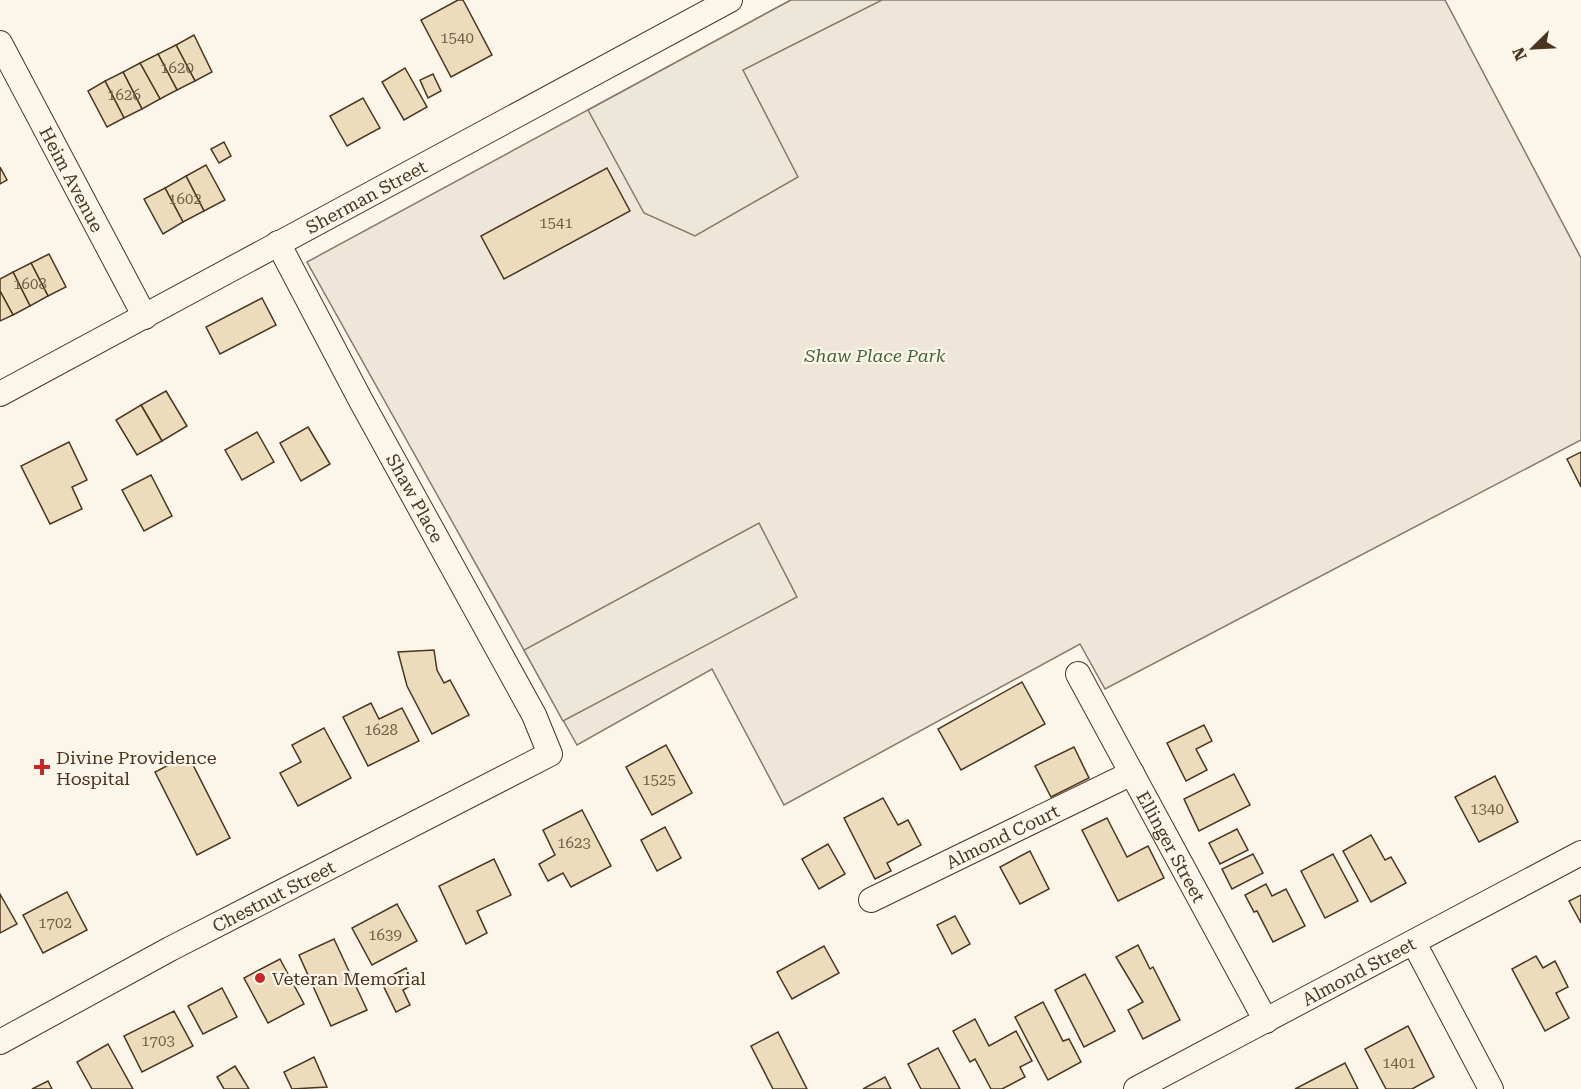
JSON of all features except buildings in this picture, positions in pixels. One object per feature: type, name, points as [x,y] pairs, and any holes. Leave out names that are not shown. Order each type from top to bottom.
[{"type":"street","name":"Sherman Street","points":[[0,394],[730,0]]},
{"type":"street","name":"Heim Avenue","points":[[0,42],[145,317]]},
{"type":"street","name":"Shaw Place","points":[[278,243],[360,399],[534,715],[550,754]]},
{"type":"street","name":"Ellinger Street","points":[[1078,674],[1266,1021]]},
{"type":"street","name":"Chestnut Street","points":[[0,1042],[170,949],[550,754]]},
{"type":"street","name":"Almond Court","points":[[871,900],[1132,773]]},
{"type":"street","name":"Almond Street","points":[[1136,1089],[1581,853]]},
{"type":"street","points":[[1414,943],[1491,1089]]},
{"type":"green space","name":"Shaw Place Park","points":[[791,0],[1445,0],[1581,258],[1581,440],[1105,689],[1080,644],[784,805],[712,669],[577,745],[307,262]]},
{"type":"shaded area","points":[[791,0],[882,0],[743,70],[798,177],[695,236],[644,213],[588,110]]},
{"type":"shaded area","points":[[759,523],[797,597],[563,721],[524,650]]},
{"type":"place","name":"Divine Providence Hospital","points":[[42,767]]},
{"type":"place","name":"Veteran Memorial","points":[[260,978]]}]
